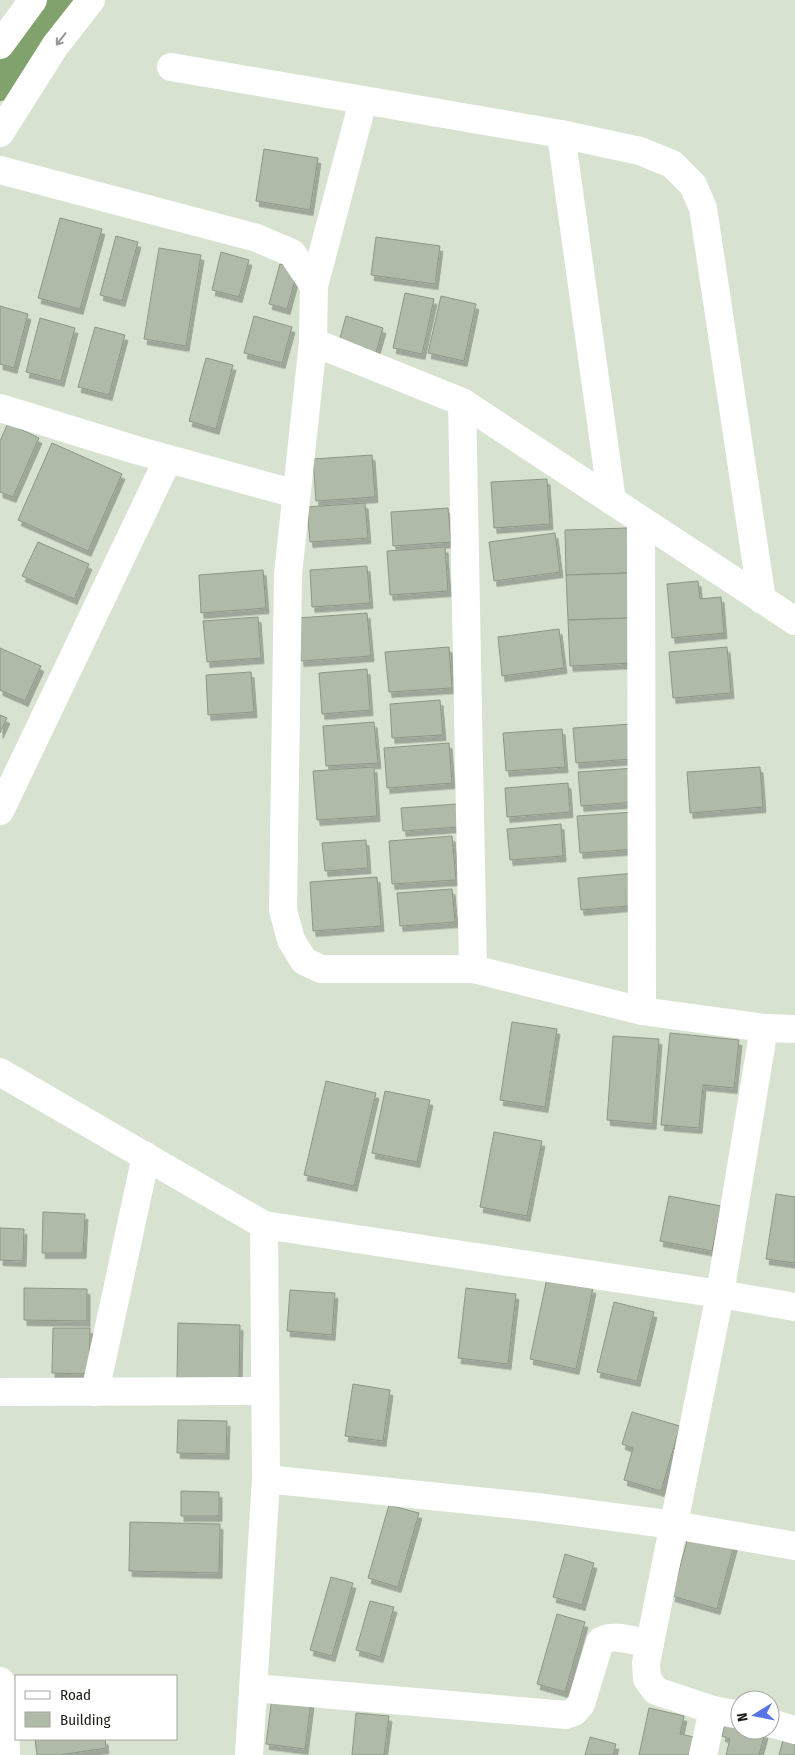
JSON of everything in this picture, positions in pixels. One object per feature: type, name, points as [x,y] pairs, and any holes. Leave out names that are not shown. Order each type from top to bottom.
[{"type":"street","points":[[0,45],[33,0]]},
{"type":"street","points":[[0,133],[55,46],[91,0]]},
{"type":"street","points":[[171,67],[561,134],[640,151],[672,164],[692,184],[703,208],[762,600]]},
{"type":"street","points":[[363,101],[314,286],[313,342],[288,574],[282,910],[291,940],[304,961],[321,969],[473,969],[642,1011],[764,1028],[795,1029]]},
{"type":"street","points":[[561,134],[612,501]]},
{"type":"street","points":[[0,170],[257,238],[292,253],[314,286]]},
{"type":"street","points":[[313,342],[462,402],[795,622]]},
{"type":"street","points":[[462,402],[473,969]]},
{"type":"street","points":[[0,408],[168,459],[296,494]]},
{"type":"street","points":[[0,811],[168,459]]},
{"type":"street","points":[[641,520],[642,1011]]},
{"type":"street","points":[[730,1713],[713,1710],[656,1692],[647,1679],[646,1663],[720,1294],[764,1028]]},
{"type":"street","points":[[0,1072],[264,1225],[795,1307]]},
{"type":"street","points":[[95,1392],[146,1156]]},
{"type":"street","points":[[249,1755],[266,1479],[264,1225]]},
{"type":"street","points":[[0,1392],[265,1391]]},
{"type":"street","points":[[266,1479],[537,1507],[674,1525],[795,1546]]},
{"type":"street","points":[[253,1688],[566,1715],[574,1712],[581,1704],[600,1642],[603,1638],[612,1637],[650,1644]]},
{"type":"street","points":[[0,1680],[4,1686],[6,1755]]},
{"type":"street","points":[[703,1755],[713,1710]]},
{"type":"street","points":[[780,1726],[795,1730]]},
{"type":"building","points":[[264,149],[318,158],[310,210],[256,201]]},
{"type":"building","points":[[60,218],[102,229],[80,309],[38,298]]},
{"type":"building","points":[[116,236],[138,242],[122,301],[100,295]]},
{"type":"building","points":[[376,237],[440,246],[435,284],[371,275]]},
{"type":"building","points":[[159,248],[201,255],[186,346],[144,339]]},
{"type":"building","points":[[221,252],[249,260],[239,297],[212,290]]},
{"type":"building","points":[[280,264],[298,269],[287,309],[269,304]]},
{"type":"building","points":[[405,293],[434,299],[422,354],[393,348]]},
{"type":"building","points":[[441,296],[476,304],[464,361],[428,353]]},
{"type":"building","points":[[0,306],[28,314],[14,368],[0,364]]},
{"type":"building","points":[[254,316],[292,327],[282,363],[244,353]]},
{"type":"building","points":[[346,316],[383,328],[375,356],[338,345]]},
{"type":"building","points":[[40,318],[75,328],[61,381],[26,372]]},
{"type":"building","points":[[95,327],[125,335],[109,395],[78,387]]},
{"type":"building","points":[[206,358],[233,365],[216,429],[189,421]]},
{"type":"building","points":[[8,423],[39,438],[13,497],[0,492],[0,441]]},
{"type":"building","points":[[52,443],[122,474],[88,551],[18,520]]},
{"type":"building","points":[[372,455],[375,497],[316,501],[313,459]]},
{"type":"building","points":[[547,479],[550,524],[494,528],[491,482]]},
{"type":"building","points":[[365,503],[368,538],[310,542],[307,507]]},
{"type":"building","points":[[448,508],[451,542],[393,546],[391,512]]},
{"type":"building","points":[[628,528],[629,573],[566,575],[565,530]]},
{"type":"building","points":[[555,533],[560,572],[494,581],[489,542]]},
{"type":"building","points":[[38,542],[89,564],[74,599],[22,576]]},
{"type":"building","points":[[445,547],[448,591],[390,595],[387,551]]},
{"type":"building","points":[[367,566],[370,603],[312,607],[310,570]]},
{"type":"building","points":[[263,570],[266,608],[201,613],[199,575]]},
{"type":"building","points":[[629,573],[631,618],[568,620],[566,575]]},
{"type":"building","points":[[698,581],[700,599],[721,597],[724,633],[672,638],[667,584]]},
{"type":"building","points":[[367,613],[371,656],[301,661],[298,618]]},
{"type":"building","points":[[258,617],[261,658],[207,662],[203,621]]},
{"type":"building","points":[[631,618],[633,663],[570,666],[568,620]]},
{"type":"building","points":[[559,629],[564,668],[502,676],[498,637]]},
{"type":"building","points":[[449,647],[452,688],[389,692],[385,652]]},
{"type":"building","points":[[727,647],[731,693],[673,698],[669,652]]},
{"type":"building","points":[[0,648],[41,666],[25,701],[0,690]]},
{"type":"building","points":[[367,669],[370,710],[322,714],[319,673]]},
{"type":"building","points":[[251,672],[254,712],[208,715],[206,675]]},
{"type":"building","points":[[440,700],[443,735],[392,738],[390,704]]},
{"type":"building","points":[[0,715],[7,718],[0,733]]},
{"type":"building","points":[[374,722],[378,763],[326,766],[323,726]]},
{"type":"building","points":[[631,724],[633,759],[576,763],[573,728]]},
{"type":"building","points":[[562,729],[565,767],[506,771],[503,733]]},
{"type":"building","points":[[449,743],[452,783],[387,788],[384,748]]},
{"type":"building","points":[[374,767],[377,816],[317,820],[313,771]]},
{"type":"building","points":[[760,767],[763,807],[690,813],[687,772]]},
{"type":"building","points":[[635,768],[637,802],[581,806],[578,772]]},
{"type":"building","points":[[568,783],[570,812],[507,817],[505,788]]},
{"type":"building","points":[[457,804],[458,827],[403,831],[401,808]]},
{"type":"building","points":[[634,812],[637,849],[580,853],[577,816]]},
{"type":"building","points":[[561,824],[563,856],[510,860],[507,829]]},
{"type":"building","points":[[452,836],[456,880],[392,884],[389,841]]},
{"type":"building","points":[[366,840],[368,868],[325,871],[322,843]]},
{"type":"building","points":[[636,873],[638,905],[581,910],[578,878]]},
{"type":"building","points":[[377,877],[381,926],[313,931],[310,882]]},
{"type":"building","points":[[452,889],[455,922],[400,926],[397,893]]},
{"type":"building","points":[[512,1022],[557,1029],[545,1107],[500,1100]]},
{"type":"building","points":[[670,1033],[739,1040],[734,1088],[703,1085],[699,1128],[661,1125]]},
{"type":"building","points":[[613,1036],[659,1039],[653,1124],[607,1120]]},
{"type":"building","points":[[326,1081],[376,1093],[354,1186],[304,1175]]},
{"type":"building","points":[[385,1091],[430,1100],[417,1162],[372,1153]]},
{"type":"building","points":[[494,1132],[542,1141],[527,1216],[480,1207]]},
{"type":"building","points":[[776,1194],[795,1197],[795,1263],[766,1259]]},
{"type":"building","points":[[669,1196],[721,1206],[712,1251],[660,1241]]},
{"type":"building","points":[[43,1212],[85,1214],[83,1253],[42,1253]]},
{"type":"building","points":[[0,1228],[24,1229],[23,1261],[0,1260]]},
{"type":"building","points":[[547,1278],[593,1288],[576,1369],[530,1359]]},
{"type":"building","points":[[24,1288],[87,1289],[87,1321],[24,1320]]},
{"type":"building","points":[[466,1288],[516,1294],[508,1364],[458,1358]]},
{"type":"building","points":[[290,1290],[335,1293],[332,1335],[287,1331]]},
{"type":"building","points":[[614,1302],[654,1312],[637,1381],[597,1372]]},
{"type":"building","points":[[178,1323],[240,1325],[239,1380],[177,1378]]},
{"type":"building","points":[[53,1328],[90,1328],[89,1374],[52,1373]]},
{"type":"building","points":[[353,1384],[390,1390],[383,1441],[345,1436]]},
{"type":"building","points":[[632,1412],[680,1426],[661,1491],[624,1480],[633,1448],[622,1444]]},
{"type":"building","points":[[178,1420],[227,1421],[226,1454],[177,1453]]},
{"type":"building","points":[[181,1491],[219,1492],[219,1516],[181,1516]]},
{"type":"building","points":[[389,1505],[419,1513],[398,1587],[368,1578]]},
{"type":"building","points":[[130,1522],[220,1524],[219,1573],[129,1571]]},
{"type":"building","points":[[690,1530],[735,1542],[717,1609],[672,1596]]},
{"type":"building","points":[[565,1554],[594,1563],[582,1605],[553,1597]]},
{"type":"building","points":[[331,1577],[353,1583],[332,1656],[310,1650]]},
{"type":"building","points":[[370,1601],[394,1607],[380,1657],[356,1650]]},
{"type":"building","points":[[557,1614],[585,1622],[565,1692],[537,1684]]},
{"type":"building","points":[[272,1697],[311,1702],[305,1749],[266,1744]]},
{"type":"building","points":[[649,1708],[684,1716],[680,1734],[694,1737],[690,1755],[639,1755]]},
{"type":"building","points":[[356,1713],[389,1716],[384,1755],[352,1755]]},
{"type":"building","points":[[725,1723],[730,1724],[730,1739],[722,1736]]},
{"type":"building","points":[[590,1737],[616,1744],[613,1755],[585,1755]]},
{"type":"building","points":[[730,1739],[763,1740],[759,1755],[726,1755]]},
{"type":"building","points":[[35,1740],[105,1740],[106,1748],[60,1755],[37,1755]]},
{"type":"building","points":[[783,1740],[795,1743],[795,1755],[779,1755]]},
{"type":"waterway","points":[[0,86],[60,0]]}]
